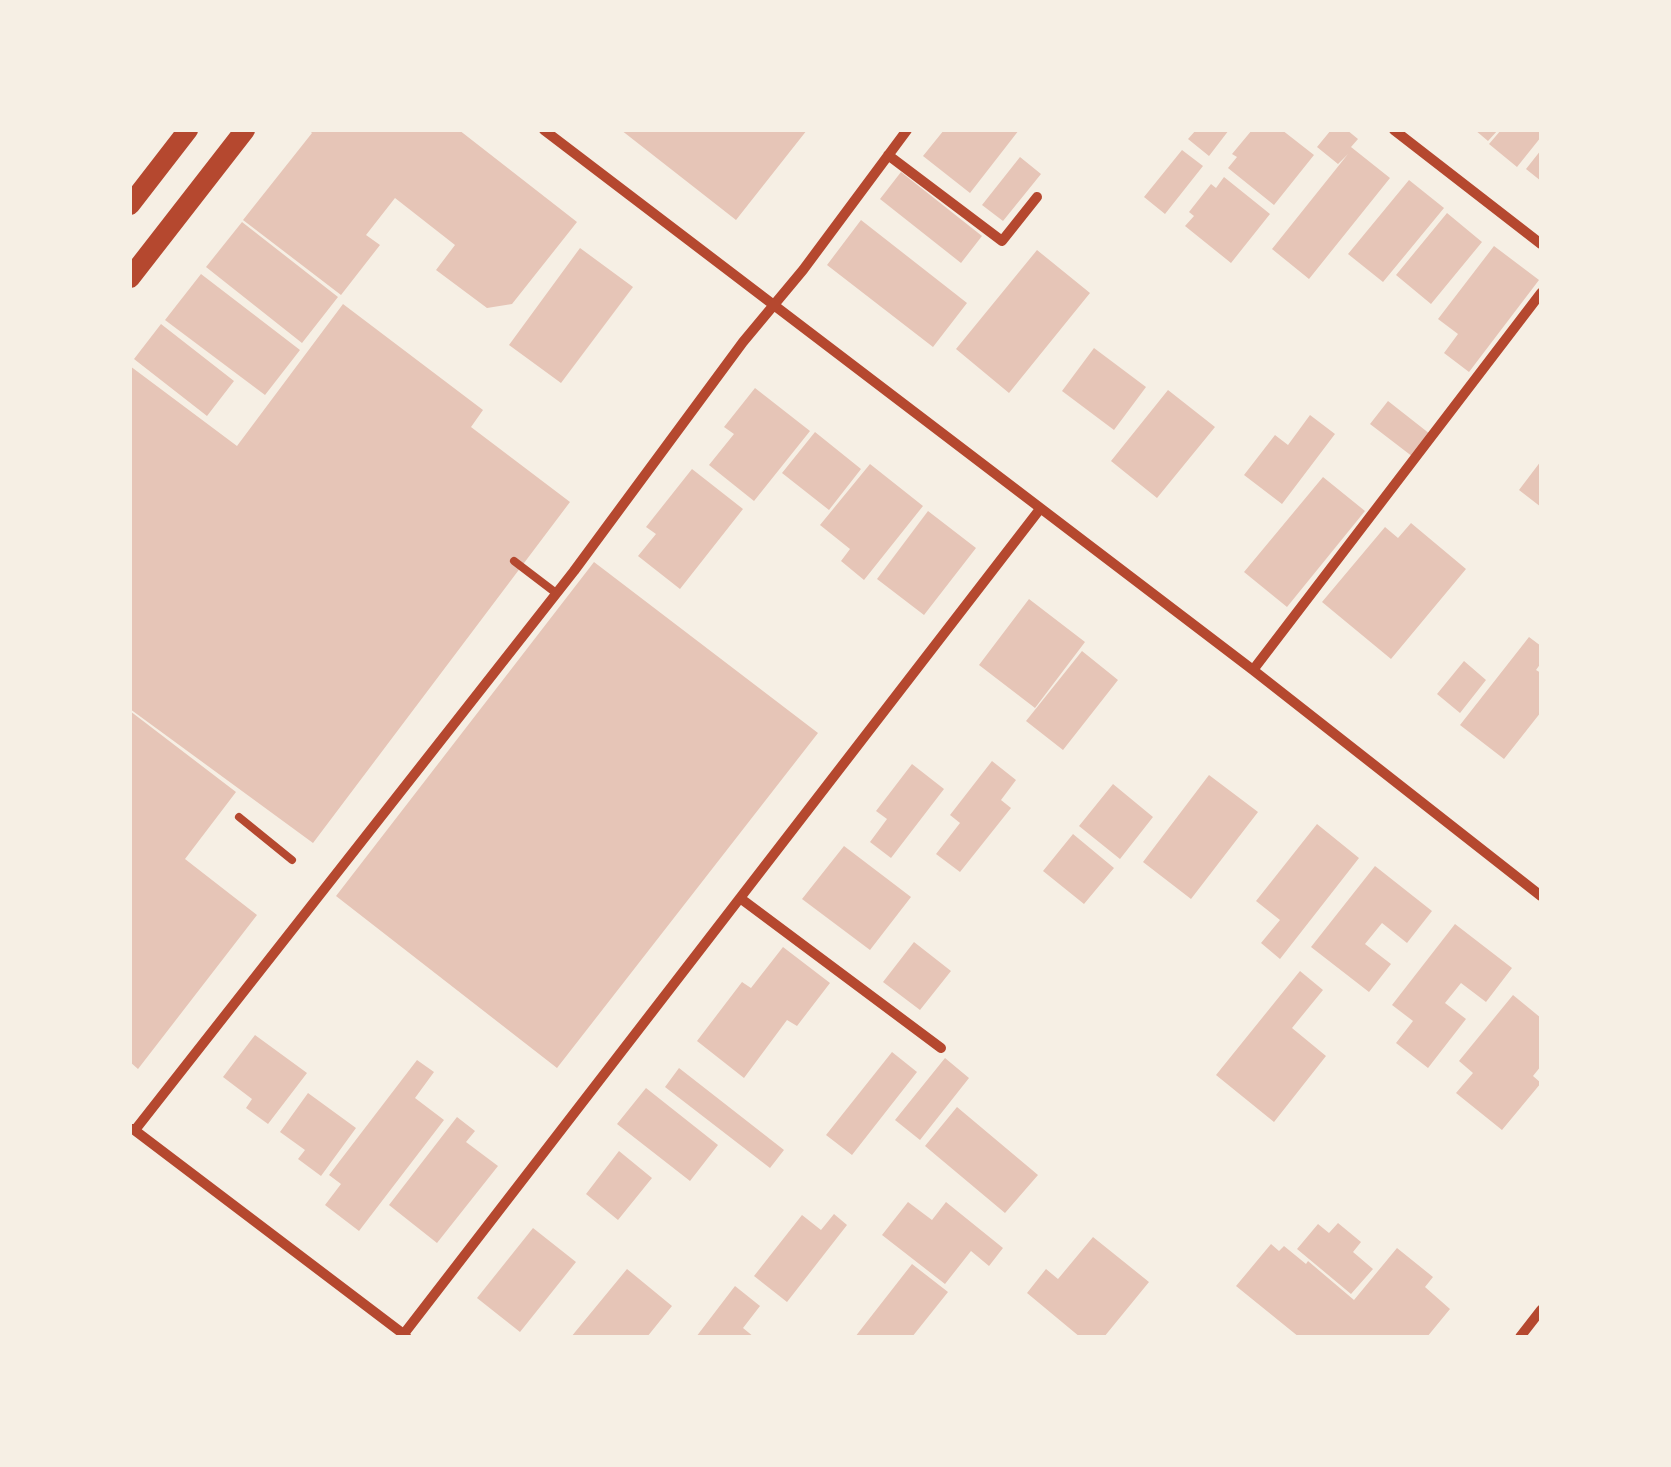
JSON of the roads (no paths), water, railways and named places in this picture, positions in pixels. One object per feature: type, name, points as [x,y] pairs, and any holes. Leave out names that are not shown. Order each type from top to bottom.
[{"type":"main road","points":[[130,205],[188,130]]},
{"type":"main road","points":[[130,278],[245,130]]},
{"type":"street","points":[[544,130],[1253,670],[1541,896]]},
{"type":"street","points":[[907,130],[556,593],[132,1128],[405,1336],[1040,509]]},
{"type":"street","points":[[1394,130],[1541,244]]},
{"type":"street","points":[[888,155],[1002,242],[1037,197]]},
{"type":"street","points":[[1253,670],[1541,292]]},
{"type":"street","points":[[740,898],[940,1048]]},
{"type":"street","points":[[1520,1337],[1541,1310]]},
{"type":"lane","points":[[514,561],[556,593]]},
{"type":"lane","points":[[239,817],[292,860]]}]
